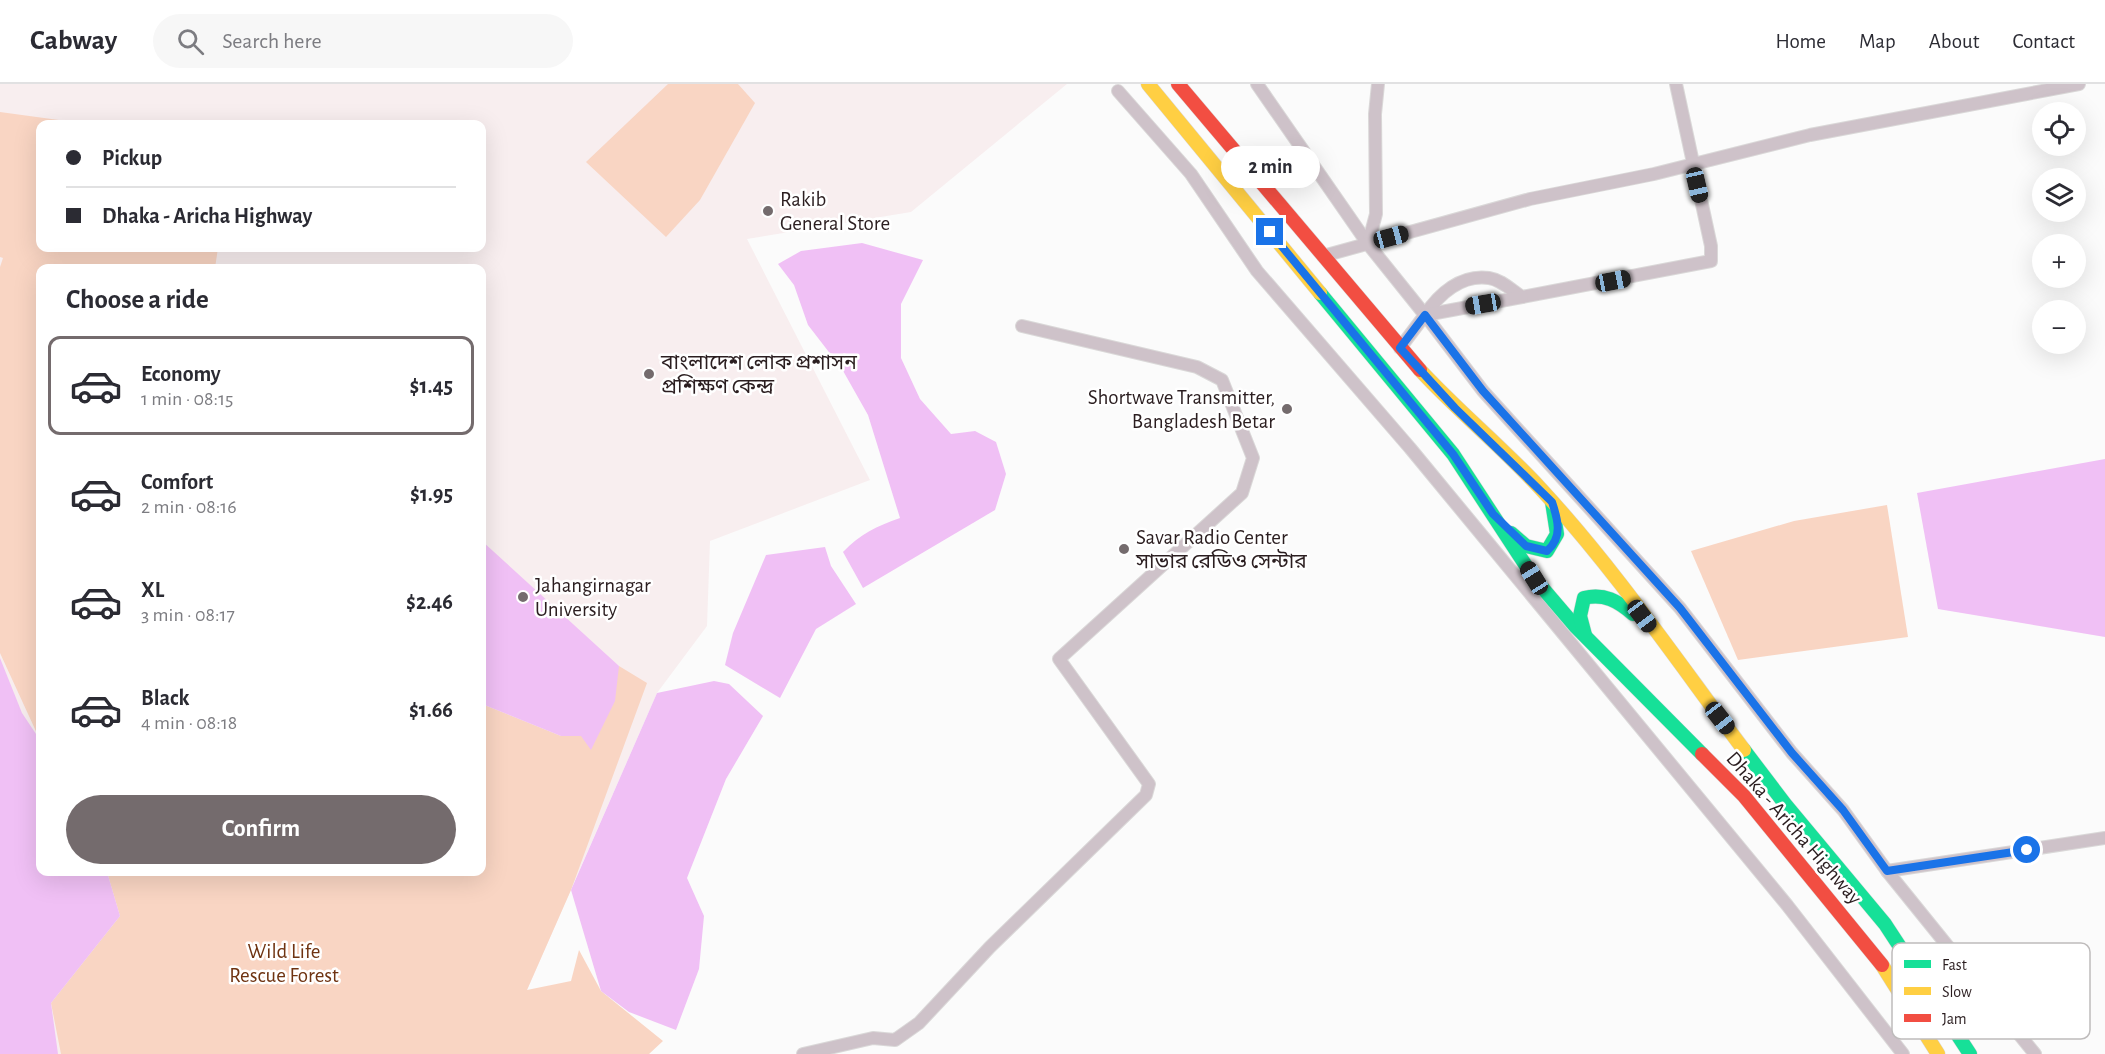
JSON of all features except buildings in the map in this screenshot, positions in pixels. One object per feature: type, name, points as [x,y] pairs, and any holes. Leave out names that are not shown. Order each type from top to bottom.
[{"type":"highway","name":"Dhaka - Aricha Highway","points":[[1148,84],[1453,454],[1534,578],[1586,638],[1744,796],[1892,978]]},
{"type":"highway","name":"Dhaka - Aricha Highway","points":[[1179,84],[1400,348],[1455,408],[1552,502],[1587,542],[1785,804],[1885,924],[1897,943]]},
{"type":"highway","points":[[1493,514],[1526,546],[1547,551],[1558,535],[1558,519],[1552,502]]},
{"type":"highway","points":[[1586,638],[1580,621],[1579,607],[1584,598],[1593,595],[1608,596],[1624,605],[1656,634]]},
{"type":"highway","name":"Dhaka - Aricha Highway","points":[[1929,1039],[1938,1054]]},
{"type":"highway","name":"Dhaka - Aricha Highway","points":[[1960,1039],[1970,1054]]},
{"type":"street","points":[[1257,84],[1368,243],[1483,391],[1680,608],[1792,753],[1843,810],[1887,871],[1945,943]]},
{"type":"street","points":[[1368,243],[1376,214],[1375,114],[1378,84]]},
{"type":"street","points":[[1425,315],[1708,263],[1713,256],[1676,84]]},
{"type":"street","points":[[1323,256],[1530,200],[1810,135],[2079,84]]},
{"type":"street","points":[[1118,91],[1191,174],[1257,271],[1410,448],[1787,905],[1903,1054]]},
{"type":"street","points":[[1400,348],[1449,287],[1488,278],[1522,297]]},
{"type":"street","points":[[803,1054],[873,1038],[895,1040],[918,1023],[990,947],[1146,795],[1149,784],[1059,659],[1242,493],[1253,458],[1222,380],[1197,367],[1022,326]]},
{"type":"street","points":[[1887,871],[2105,838]]},
{"type":"street","points":[[2023,1039],[2035,1054]]},
{"type":"shaded area","points":[[0,84],[1067,84],[911,212],[747,239],[870,480],[710,541],[707,626],[657,693],[527,990],[431,1054],[0,1054]]},
{"type":"shaded area","points":[[862,243],[923,260],[901,304],[901,358],[920,399],[951,434],[975,431],[996,442],[1006,474],[995,510],[863,588],[843,552],[869,531],[900,518],[868,415],[842,369],[808,325],[794,285],[778,264],[801,251]]},
{"type":"shaded area","points":[[2105,459],[2105,637],[1938,609],[1917,493]]},
{"type":"shaded area","points":[[486,545],[619,666],[615,701],[591,750],[581,736],[561,736],[486,706]]},
{"type":"shaded area","points":[[825,547],[831,566],[856,604],[816,629],[780,698],[725,665],[733,633],[766,555]]},
{"type":"shaded area","points":[[0,658],[22,713],[36,734],[36,876],[108,876],[120,916],[51,1003],[58,1054],[0,1054]]},
{"type":"shaded area","points":[[714,681],[729,684],[763,716],[726,779],[687,878],[704,916],[699,969],[676,1030],[629,1012],[601,991],[571,890],[657,693]]},
{"type":"green space","points":[[668,84],[738,84],[755,103],[700,200],[666,237],[586,162]]},
{"type":"green space","points":[[0,112],[59,120],[36,120],[36,252],[217,252],[216,264],[36,264],[36,731],[0,653],[0,267],[3,258],[0,257]]},
{"type":"green space","points":[[1887,505],[1908,637],[1738,660],[1691,551],[1794,521]]},
{"type":"green space","name":"Wild Life Rescue Forest","points":[[619,666],[647,683],[571,890],[527,990],[571,981],[579,950],[601,991],[663,1041],[649,1054],[61,1054],[51,1003],[120,916],[108,876],[486,876],[486,706],[561,736],[581,736]]},
{"type":"traffic: fast","points":[[1320,293],[1453,454],[1534,578],[1575,626],[1702,754]]},
{"type":"traffic: fast","points":[[1511,533],[1526,546],[1547,551],[1557,534],[1552,502]]},
{"type":"traffic: fast","points":[[1585,635],[1580,616],[1584,598],[1604,597],[1622,605],[1633,614]]},
{"type":"traffic: fast","points":[[1744,750],[1785,804],[1885,924],[1897,943]]},
{"type":"traffic: fast","points":[[1960,1039],[1970,1054]]},
{"type":"traffic: slow","points":[[1148,84],[1320,293]]},
{"type":"traffic: slow","points":[[1420,370],[1540,488],[1568,519],[1645,616],[1744,750]]},
{"type":"traffic: slow","points":[[1882,965],[1892,981]]},
{"type":"traffic: slow","points":[[1929,1039],[1938,1054]]},
{"type":"traffic: jam","points":[[1178,84],[1420,370]]},
{"type":"traffic: jam","points":[[1702,754],[1744,796],[1882,965]]},
{"type":"place","name":"Rakib General Store","points":[[768,211]]},
{"type":"place","name":"বাংলাদেশ লোক প্রশাসন প্রশিক্ষণ কেন্দ্র","points":[[649,374]]},
{"type":"place","name":"Shortwave Transmitter, Bangladesh Betar","points":[[1287,409]]},
{"type":"place","name":"Savar Radio Center সাভার রেডিও সেন্টার","points":[[1124,549]]},
{"type":"place","name":"Jahangirnagar University","points":[[523,597]]},
{"type":"route","points":[[1270,232],[1453,454],[1493,514],[1510,533],[1526,546],[1547,551],[1558,535],[1558,519],[1552,502],[1455,408],[1400,348],[1425,315],[1483,391],[1680,608],[1792,753],[1843,810],[1887,871],[2027,850]]}]
